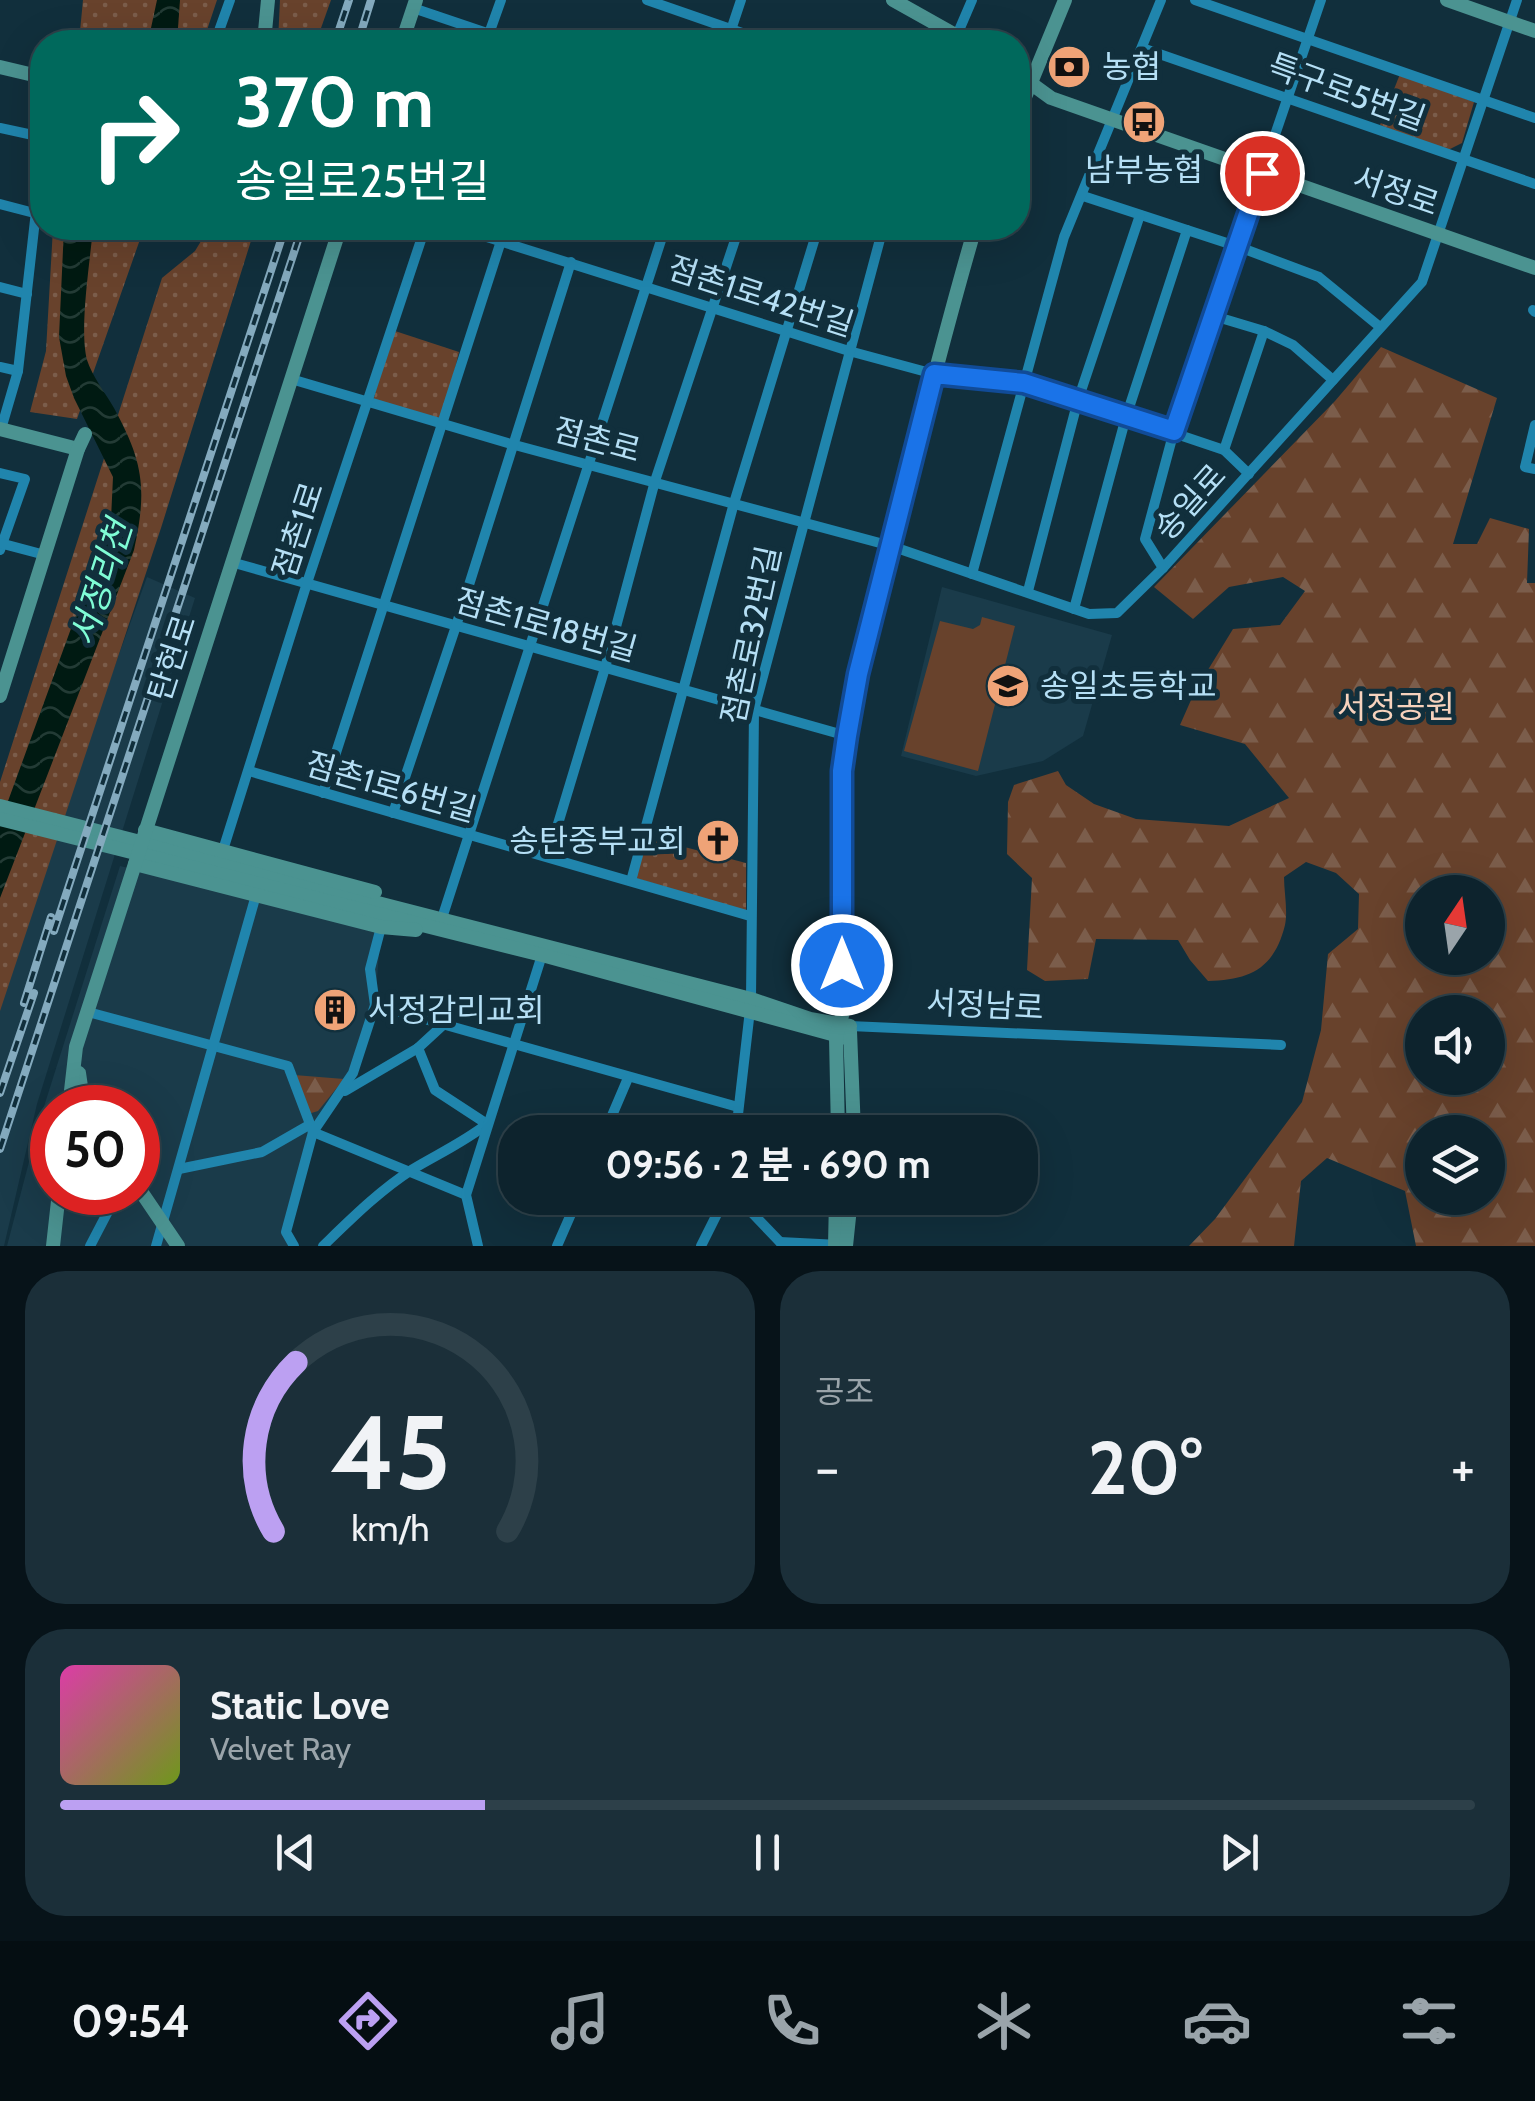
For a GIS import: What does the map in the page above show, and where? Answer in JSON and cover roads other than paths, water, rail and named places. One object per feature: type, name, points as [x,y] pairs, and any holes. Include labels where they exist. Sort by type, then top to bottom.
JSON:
[{"type":"street","points":[[220,30],[230,0]]},
{"type":"street","points":[[265,30],[268,0]]},
{"type":"street","points":[[491,30],[501,0]]},
{"type":"street","points":[[647,0],[736,30]]},
{"type":"street","points":[[731,28],[740,0]]},
{"type":"street","points":[[893,0],[943,30]]},
{"type":"street","points":[[963,30],[972,0]]},
{"type":"street","points":[[1030,65],[1065,0]]},
{"type":"street","points":[[972,574],[1064,237],[1160,0]]},
{"type":"street","points":[[1195,0],[1535,118]]},
{"type":"street","points":[[1163,568],[1145,539],[1174,431],[1321,0]]},
{"type":"street","points":[[1447,0],[1535,31]]},
{"type":"street","name":"송일로","points":[[890,546],[1089,614],[1117,612],[1163,568],[1422,282],[1517,0]]},
{"type":"street","points":[[406,30],[414,4],[471,30]]},
{"type":"street","name":"특구로5번길","points":[[1142,48],[1535,184]]},
{"type":"street","points":[[0,67],[30,74]]},
{"type":"street","name":"서정로","points":[[1030,83],[1051,98],[1111,120],[1535,268]]},
{"type":"street","points":[[0,128],[30,135]]},
{"type":"street","points":[[1083,196],[1239,246],[1319,277],[1380,327]]},
{"type":"street","points":[[0,204],[30,212]]},
{"type":"street","points":[[1028,591],[1078,400],[1140,215]]},
{"type":"street","points":[[1074,609],[1126,416],[1187,230]]},
{"type":"street","points":[[34,240],[18,371],[0,429],[78,449]]},
{"type":"street","name":"탄현로","points":[[72,1085],[76,1047],[336,240]]},
{"type":"street","name":"점촌1로","points":[[223,850],[306,583],[421,240]]},
{"type":"street","points":[[444,912],[661,240]]},
{"type":"street","points":[[548,856],[605,668],[655,482],[735,240]]},
{"type":"street","points":[[630,881],[734,503],[814,240]]},
{"type":"street","name":"점촌로32번길","points":[[737,1115],[751,1005],[754,710],[880,240]]},
{"type":"street","points":[[839,1115],[843,1027],[842,771],[847,736],[890,546],[973,240]]},
{"type":"street","points":[[322,793],[501,241]]},
{"type":"street","name":"점촌1로42번길","points":[[501,241],[848,351],[934,374],[1024,383],[1224,450]]},
{"type":"street","points":[[393,813],[571,262]]},
{"type":"street","points":[[0,287],[27,294]]},
{"type":"street","points":[[1214,316],[1264,331],[1293,346],[1332,380]]},
{"type":"street","points":[[1249,474],[1224,450],[1264,331]]},
{"type":"street","points":[[0,366],[18,371]]},
{"type":"street","name":"점촌로","points":[[291,379],[512,444],[890,546]]},
{"type":"street","points":[[1535,425],[1525,466],[1535,469]]},
{"type":"street","points":[[0,696],[5,664],[86,434]]},
{"type":"street","points":[[0,473],[26,479],[1,545],[45,555]]},
{"type":"street","name":"점촌1로18번길","points":[[231,562],[847,736]]},
{"type":"street","name":"점촌1로6번길","points":[[249,771],[750,916]]},
{"type":"street","points":[[0,806],[459,928]]},
{"type":"street","points":[[0,819],[459,928]]},
{"type":"street","points":[[145,830],[444,912],[459,928]]},
{"type":"street","points":[[135,864],[381,926],[459,928]]},
{"type":"street","points":[[156,1246],[256,894]]},
{"type":"street","points":[[179,1169],[262,1152],[311,1128],[340,1094],[354,1074],[375,1005],[370,969],[381,926]]},
{"type":"street","name":"서정남로","points":[[459,928],[751,1005]]},
{"type":"street","name":"서정남로","points":[[459,928],[542,955],[843,1027],[1280,1045]]},
{"type":"street","points":[[478,1246],[466,1195],[542,955]]},
{"type":"street","points":[[375,1005],[738,1107]]},
{"type":"street","points":[[88,1012],[288,1066],[311,1128],[286,1232],[294,1246]]},
{"type":"street","points":[[340,1094],[418,1048],[443,1024]]},
{"type":"street","points":[[843,1027],[852,1115]]},
{"type":"street","points":[[76,1047],[80,1085]]},
{"type":"street","points":[[418,1048],[435,1090],[487,1124]]},
{"type":"street","points":[[612,1115],[628,1078]]},
{"type":"street","points":[[323,1246],[370,1201],[487,1124]]},
{"type":"street","points":[[311,1128],[466,1195]]},
{"type":"street","points":[[53,1246],[56,1215]]},
{"type":"street","points":[[90,1246],[106,1215]]},
{"type":"street","points":[[157,1215],[178,1246]]},
{"type":"street","points":[[558,1246],[571,1215]]},
{"type":"street","points":[[700,1246],[716,1215]]},
{"type":"street","points":[[754,1215],[780,1244],[841,1245]]},
{"type":"street","points":[[838,1215],[841,1245]]},
{"type":"street","points":[[841,1245],[847,1215]]},
{"type":"water","points":[[157,0],[180,0],[178,30],[151,30]]},
{"type":"water","name":"서정리천","points":[[63,240],[92,240],[85,314],[87,360],[132,445],[140,477],[141,510],[134,550],[0,898],[0,823],[111,519],[113,477],[74,398],[59,337]]},
{"type":"railway","points":[[339,30],[349,0]]},
{"type":"railway","points":[[362,30],[371,0]]},
{"type":"railway","points":[[54,931],[281,240]]},
{"type":"railway","points":[[0,1149],[298,240]]},
{"type":"railway","points":[[24,1003],[51,917]]},
{"type":"railway","points":[[0,1093],[34,993]]},
{"type":"place","name":"농협","points":[[1069,67]]},
{"type":"place","name":"남부농협","points":[[1144,122]]},
{"type":"place","name":"송일초등학교","points":[[1008,686]]},
{"type":"place","name":"송탄중부교회","points":[[718,841]]},
{"type":"place","name":"서정감리교회","points":[[335,1010]]},
{"type":"park label","name":"서정공원","points":[[1396,707]]}]
